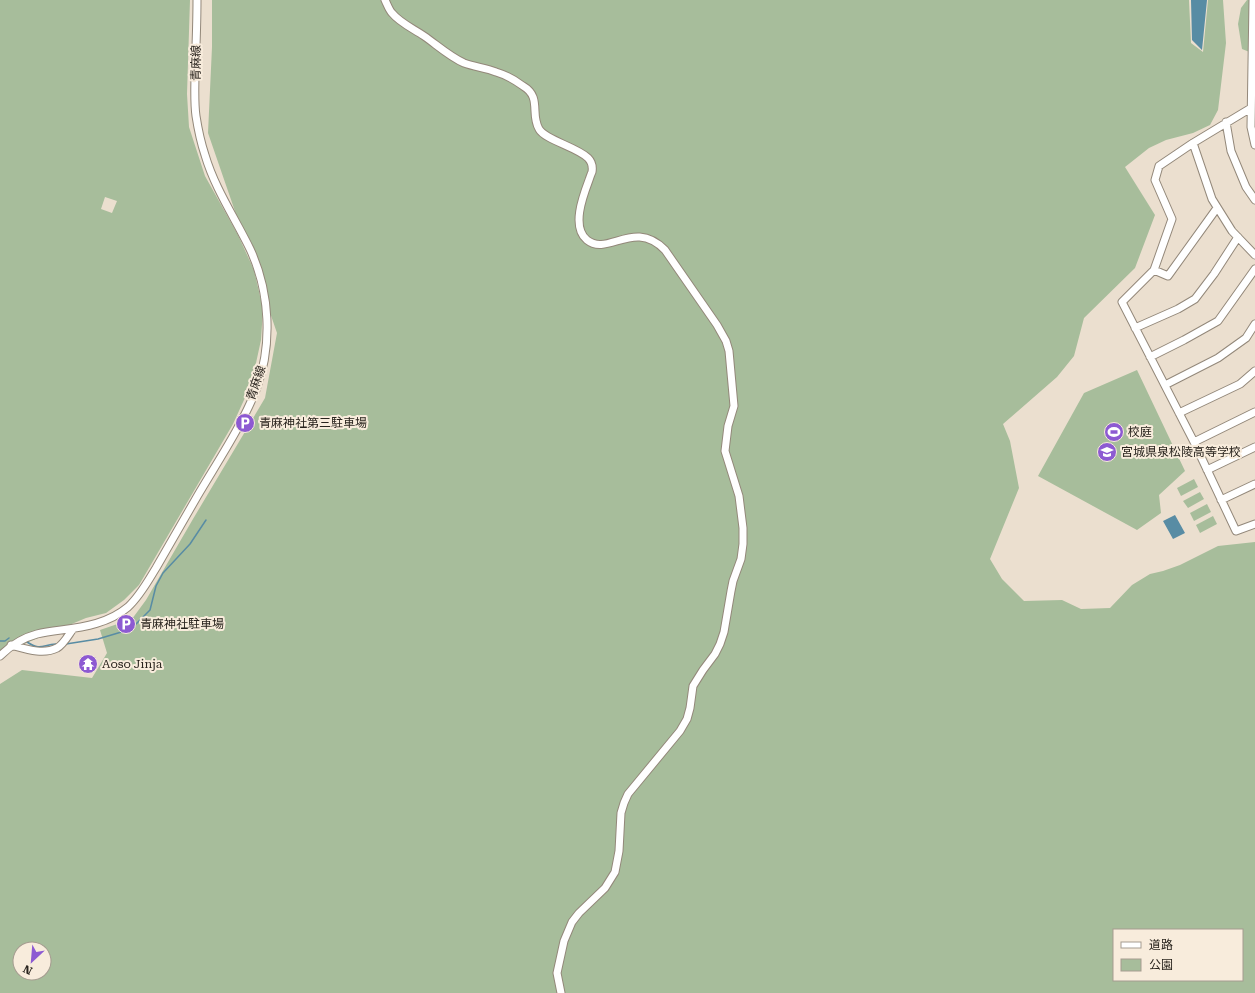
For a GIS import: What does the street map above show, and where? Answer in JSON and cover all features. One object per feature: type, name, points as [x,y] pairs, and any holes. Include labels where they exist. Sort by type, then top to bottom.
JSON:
[{"type":"street","name":"青麻線","points":[[0,656],[12,645],[38,633],[73,629],[99,623],[114,617],[129,606],[140,593],[239,424],[256,389],[266,347],[267,320],[264,293],[250,250],[212,176],[196,116],[197,0]]},
{"type":"street","points":[[385,0],[392,13],[397,18],[451,56],[464,63],[507,76],[529,90],[534,99],[536,123],[540,130],[546,135],[578,150],[588,158],[592,164],[592,172],[582,199],[578,222],[583,236],[588,241],[601,244],[610,243],[624,238],[640,237],[652,239],[659,244],[665,250],[718,325],[729,351],[734,406],[728,426],[726,451],[739,496],[743,528],[743,544],[741,559],[733,581],[724,632],[715,654],[693,686],[687,719],[680,731],[628,794],[621,813],[619,851],[615,872],[605,888],[579,913],[572,922],[564,941],[558,973],[561,993]]},
{"type":"street","points":[[1253,0],[1253,78],[1251,126],[1255,145]]},
{"type":"street","points":[[1251,108],[1226,122],[1159,166],[1155,180],[1172,218],[1154,270],[1122,302],[1194,442],[1236,531],[1255,524]]},
{"type":"street","points":[[1226,122],[1231,150],[1246,187],[1255,200]]},
{"type":"street","points":[[1193,143],[1212,199],[1232,231],[1255,255]]},
{"type":"street","points":[[1154,270],[1168,276],[1217,208]]},
{"type":"street","points":[[1135,328],[1195,299],[1214,274],[1238,237]]},
{"type":"street","points":[[1150,357],[1218,321],[1255,269]]},
{"type":"street","points":[[1164,385],[1218,358],[1246,338],[1255,324]]},
{"type":"street","points":[[1179,413],[1240,384],[1255,371]]},
{"type":"street","points":[[1194,442],[1255,412]]},
{"type":"street","points":[[1207,470],[1255,447]]},
{"type":"street","points":[[1221,500],[1255,484]]},
{"type":"street","points":[[12,645],[34,651],[46,651],[58,648],[73,629]]},
{"type":"green space","points":[[0,0],[190,0],[187,94],[189,127],[205,176],[238,235],[254,270],[263,309],[261,340],[249,389],[233,424],[139,585],[124,600],[106,613],[86,618],[0,654]],"holes":[[[105,197],[117,201],[112,213],[101,209]]]},
{"type":"green space","points":[[212,0],[1189,0],[1191,43],[1203,52],[1208,0],[1223,0],[1226,43],[1218,110],[1210,125],[1193,133],[1166,140],[1149,148],[1125,167],[1155,215],[1135,268],[1084,318],[1074,356],[1057,377],[1003,424],[1010,441],[1019,488],[990,559],[1002,579],[1024,601],[1062,600],[1081,609],[1110,608],[1132,585],[1150,574],[1180,565],[1218,546],[1255,542],[1255,993],[0,993],[0,684],[22,670],[92,678],[107,653],[100,630],[132,619],[146,600],[265,398],[277,333],[208,133],[212,47]]},
{"type":"green space","points":[[1247,0],[1253,0],[1252,53],[1242,49],[1238,24],[1241,8]]},
{"type":"green space","name":"校庭","points":[[1137,370],[1185,471],[1159,495],[1161,513],[1137,530],[1038,476],[1084,393]]},
{"type":"green space","points":[[1194,479],[1198,487],[1181,496],[1177,488]]},
{"type":"green space","points":[[1200,492],[1204,499],[1188,508],[1183,501]]},
{"type":"green space","points":[[1207,504],[1211,512],[1194,521],[1190,513]]},
{"type":"green space","points":[[1213,516],[1217,524],[1200,533],[1196,525]]},
{"type":"water","points":[[1191,0],[1207,0],[1202,50],[1192,40]]},
{"type":"water","points":[[1175,515],[1185,533],[1173,539],[1163,521]]},
{"type":"waterway","points":[[66,644],[98,639],[128,630],[134,626],[150,610],[156,586],[163,573],[190,544],[206,520]]},
{"type":"waterway","points":[[0,641],[5,641],[9,638]]},
{"type":"waterway","points":[[27,642],[39,647],[56,644]]},
{"type":"place","name":"青麻神社第三駐車場","points":[[245,423]]},
{"type":"place","name":"校庭","points":[[1114,432]]},
{"type":"place","name":"宮城県泉松陵高等学校","points":[[1107,452]]},
{"type":"place","name":"青麻神社駐車場","points":[[126,624]]},
{"type":"place","name":"Aoso Jinja","points":[[88,664]]}]
